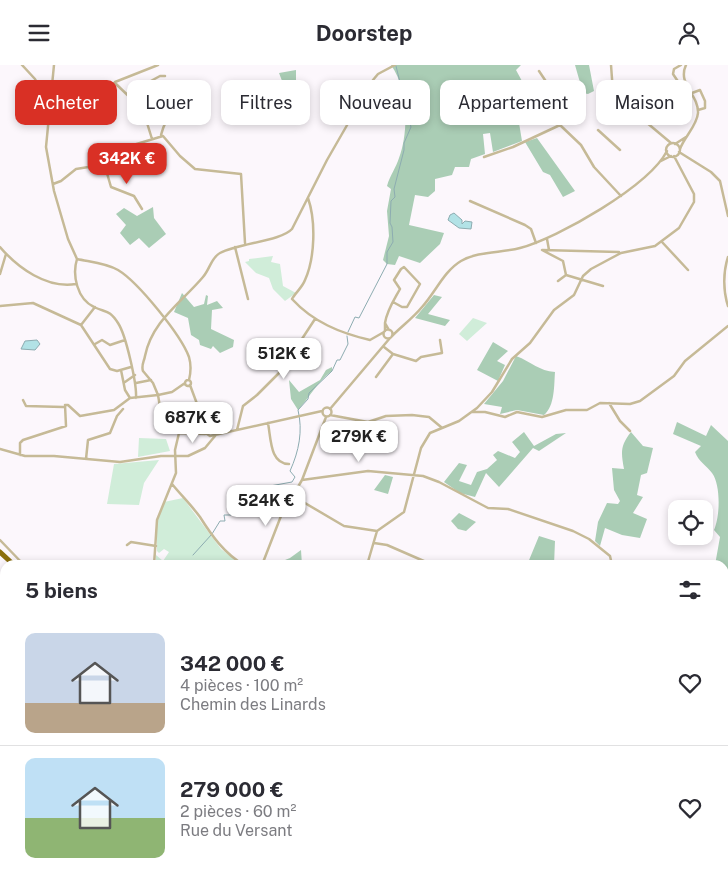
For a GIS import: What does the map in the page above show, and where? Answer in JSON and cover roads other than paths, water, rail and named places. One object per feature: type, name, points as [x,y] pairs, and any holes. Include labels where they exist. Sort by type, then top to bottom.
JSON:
[{"type":"street","points":[[22,65],[36,80]]},
{"type":"street","points":[[52,80],[54,65]]},
{"type":"street","points":[[117,82],[158,65]]},
{"type":"street","points":[[330,409],[325,408],[322,411],[314,411],[300,417],[214,436],[179,433],[161,413],[158,395],[151,380],[143,371],[142,366],[148,342],[163,318],[204,276],[215,256],[245,243],[274,238],[289,232],[372,81],[378,74],[395,65]]},
{"type":"street","points":[[611,65],[613,92],[619,108],[627,114],[640,117],[663,138],[673,143],[679,150],[711,172],[720,181],[728,216]]},
{"type":"street","points":[[677,80],[673,74],[674,69],[681,65]]},
{"type":"street","points":[[685,80],[686,65]]},
{"type":"street","points":[[540,71],[546,80]]},
{"type":"street","points":[[153,80],[160,76],[165,76]]},
{"type":"street","points":[[117,86],[127,94]]},
{"type":"street","points":[[658,163],[673,156],[679,150],[696,120],[698,111],[692,93],[700,90],[705,101],[705,108],[698,111]]},
{"type":"street","points":[[48,125],[46,147],[53,184],[68,239],[77,259],[76,283],[85,300],[95,307],[102,308],[110,313],[120,325],[134,373],[136,398]]},
{"type":"street","points":[[148,125],[152,139]]},
{"type":"street","points":[[53,184],[61,181],[76,169],[104,163],[130,146],[161,135],[165,125]]},
{"type":"street","points":[[484,157],[513,147],[560,125],[581,145],[594,167],[621,196]]},
{"type":"street","points":[[598,130],[620,150]]},
{"type":"street","points":[[161,135],[195,169],[241,174],[245,243]]},
{"type":"street","points":[[330,415],[330,409],[361,369],[422,308],[452,267],[461,261],[536,243],[600,210],[621,196],[658,163],[673,143],[686,137]]},
{"type":"street","points":[[566,275],[563,261],[542,251],[621,253],[644,250],[662,242],[679,228],[694,202],[691,186],[667,149],[663,138]]},
{"type":"street","points":[[104,163],[111,187],[134,196],[142,209]]},
{"type":"street","points":[[308,198],[312,223],[311,256],[306,279],[301,290],[292,298],[305,313],[328,327],[368,339],[391,337]]},
{"type":"street","points":[[470,201],[525,225],[531,229],[536,243]]},
{"type":"street","points":[[547,238],[549,250]]},
{"type":"street","points":[[662,242],[688,271]]},
{"type":"street","points":[[0,247],[22,269],[39,277],[65,285],[76,283]]},
{"type":"street","points":[[236,247],[248,299]]},
{"type":"street","points":[[293,496],[344,526],[377,531],[402,515],[421,448],[430,433],[460,421],[472,412],[492,392],[512,359],[530,343],[562,302],[578,290],[582,278],[591,269],[621,253]]},
{"type":"street","points":[[0,274],[6,254]]},
{"type":"street","points":[[728,257],[725,267],[725,289],[728,306]]},
{"type":"street","points":[[77,259],[97,262],[122,273],[139,288],[163,318],[188,355],[191,370],[190,385],[206,434]]},
{"type":"street","points":[[393,302],[402,307],[407,307],[420,284],[404,267],[394,280],[400,287],[386,313],[384,346],[393,354],[416,361],[421,357],[442,353],[440,340]]},
{"type":"street","points":[[558,281],[566,275],[582,278],[603,286]]},
{"type":"street","points":[[0,306],[33,303],[81,325],[110,369],[121,370],[132,367]]},
{"type":"street","points":[[81,325],[95,307]]},
{"type":"street","points":[[237,430],[245,403],[257,395],[281,371],[315,319]]},
{"type":"street","points":[[385,323],[391,337]]},
{"type":"street","points":[[472,412],[485,411],[505,417],[517,412],[542,417],[566,410],[587,410],[600,403],[630,404],[640,401],[674,376],[685,361],[728,326]]},
{"type":"street","points":[[376,337],[389,330],[400,329]]},
{"type":"street","points":[[95,344],[102,340],[110,345],[125,341]]},
{"type":"street","points":[[376,377],[393,354]]},
{"type":"street","points":[[121,370],[125,390],[130,399]]},
{"type":"street","points":[[125,383],[134,373],[143,371]]},
{"type":"street","points":[[136,383],[151,380]]},
{"type":"street","points":[[86,459],[88,441],[110,433],[127,401],[175,390],[189,380]]},
{"type":"street","points":[[185,383],[190,385]]},
{"type":"street","points":[[23,400],[26,406],[63,407],[68,405],[80,416],[122,408]]},
{"type":"street","points":[[609,403],[620,421],[630,431]]},
{"type":"street","points":[[20,455],[20,443],[22,440],[66,426],[63,407]]},
{"type":"street","points":[[322,411],[326,417]]},
{"type":"street","points":[[264,560],[276,527],[302,480],[326,417],[330,415],[368,422],[386,416],[412,415],[429,417],[441,427]]},
{"type":"street","points":[[268,423],[275,458],[279,463],[289,464]]},
{"type":"street","points":[[155,560],[156,520],[176,473],[175,457],[179,433]]},
{"type":"street","points":[[0,449],[20,455],[120,462],[161,456],[188,456],[205,449],[214,436]]},
{"type":"street","points":[[302,480],[368,471],[423,476],[439,482],[488,508],[508,509],[564,528],[589,539],[610,556],[611,560]]},
{"type":"street","points":[[172,484],[199,517],[210,535],[236,560]]},
{"type":"street","points":[[369,560],[377,531]]},
{"type":"street","points":[[0,541],[19,560]]},
{"type":"street","points":[[127,545],[131,542],[156,546]]},
{"type":"street","points":[[374,543],[387,545],[422,560]]},
{"type":"water","points":[[454,213],[462,220],[462,224],[465,221],[472,222],[471,229],[459,228],[448,220],[450,215]]},
{"type":"water","points":[[37,340],[40,344],[35,350],[21,349],[25,341]]},
{"type":"waterway","points":[[348,332],[355,317],[359,318],[387,264],[387,252],[393,242],[390,223],[391,201],[395,197],[394,189],[404,143],[411,127],[396,66]]},
{"type":"waterway","points":[[193,555],[212,534],[220,521],[225,521],[224,515],[231,515],[231,509],[237,509],[252,502],[254,497],[260,497],[270,486],[292,482],[295,477],[290,471],[296,456],[300,433],[298,410],[308,399],[309,393],[332,371],[337,360],[340,360],[348,344],[347,336]]}]
